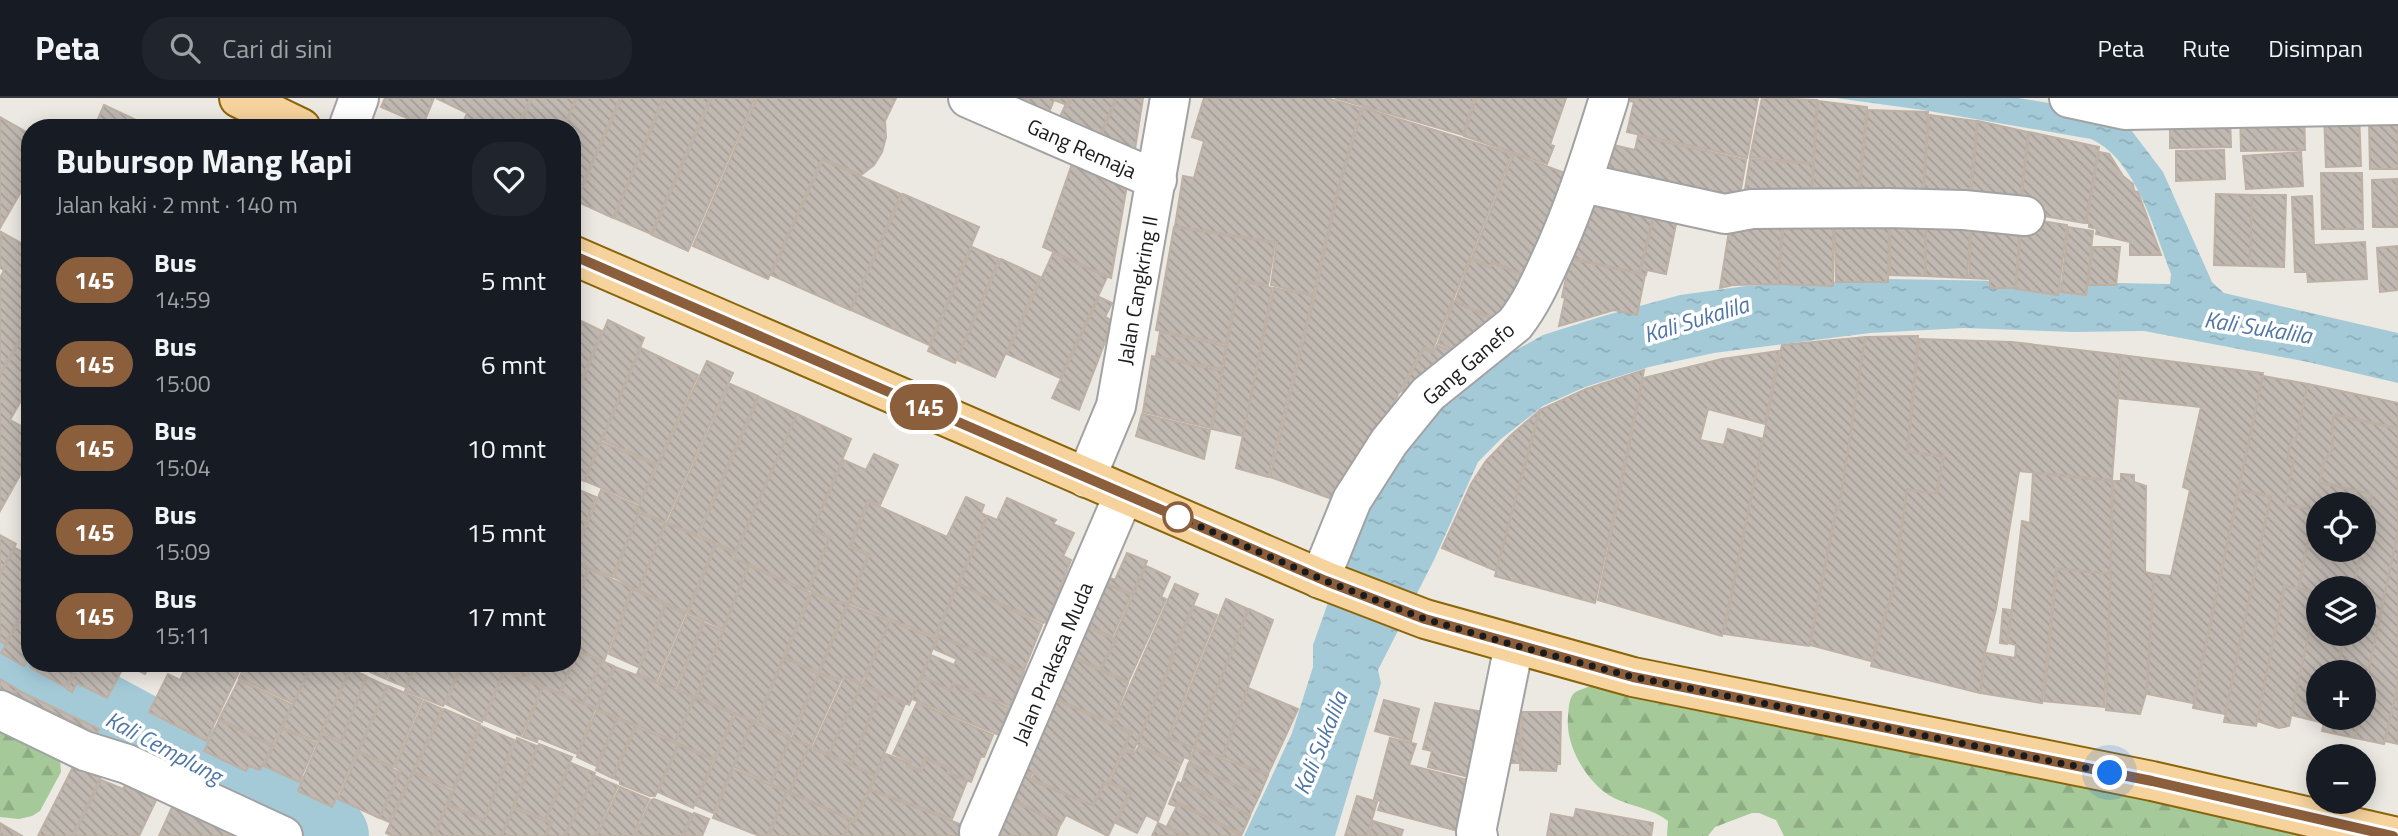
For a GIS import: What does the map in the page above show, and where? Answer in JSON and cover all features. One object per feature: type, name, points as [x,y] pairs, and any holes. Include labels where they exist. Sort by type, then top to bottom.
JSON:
[{"type":"main road","points":[[239,98],[282,119]]},
{"type":"main road","points":[[581,259],[1323,580],[1425,619],[1633,677],[2152,781],[2393,836]]},
{"type":"street","points":[[351,119],[359,98]]},
{"type":"street","name":"Gang Remaja","points":[[968,98],[1157,180]]},
{"type":"street","name":"Jalan Cangkring II","points":[[1086,478],[1116,406],[1170,98]]},
{"type":"street","name":"Gang Ganefo","points":[[1323,580],[1352,500],[1389,442],[1428,394],[1515,324],[1524,313],[1541,282],[1583,183],[1609,98]]},
{"type":"street","points":[[2069,98],[2126,104],[2398,105]]},
{"type":"street","points":[[1583,183],[1725,215],[1752,209],[1888,208],[1964,210],[2025,216]]},
{"type":"street","name":"Jalan Prakasa Muda","points":[[979,832],[1124,494]]},
{"type":"street","points":[[1478,836],[1476,832],[1483,791],[1514,645]]},
{"type":"street","points":[[0,710],[85,751],[127,764],[264,832]]},
{"type":"green space","points":[[1595,685],[2360,836],[1784,836],[1776,820],[1752,813],[1715,827],[1708,836],[1667,836],[1668,821],[1604,792],[1587,774],[1574,752],[1568,728],[1571,698],[1581,689]]},
{"type":"green space","points":[[0,721],[60,758],[61,772],[40,811],[32,816],[19,819],[0,817]]},
{"type":"water","name":"Kali Sukalila","points":[[1836,98],[2018,98],[2086,109],[2125,122],[2163,172],[2212,282],[2224,293],[2398,333],[2398,383],[2308,362],[2144,331],[2073,332],[1964,328],[1870,333],[1714,353],[1649,367],[1585,387],[1543,406],[1501,439],[1478,462],[1434,560],[1378,670],[1381,683],[1335,836],[1244,836],[1292,733],[1313,667],[1313,645],[1353,532],[1363,522],[1411,439],[1442,401],[1477,372],[1543,335],[1680,295],[1746,286],[1887,279],[2170,284],[2171,274],[2158,237],[2132,179],[2107,149],[2091,139]]},
{"type":"building","points":[[385,98],[434,98],[425,119],[409,119],[381,107]]},
{"type":"building","points":[[436,98],[530,98],[521,119],[465,119],[467,113]]},
{"type":"building","points":[[532,98],[576,98],[567,119],[523,119]]},
{"type":"building","points":[[577,98],[620,98],[581,187],[581,119],[568,119]]},
{"type":"building","points":[[622,98],[663,98],[613,218],[581,203],[581,190]]},
{"type":"building","points":[[665,98],[710,98],[651,234],[614,218]]},
{"type":"building","points":[[712,98],[755,98],[688,251],[652,235]]},
{"type":"building","points":[[757,98],[896,98],[885,121],[886,137],[882,152],[874,165],[861,175],[822,158],[768,279],[693,246]]},
{"type":"building","points":[[1017,98],[1070,98],[1067,105],[1054,100],[1046,120],[1014,106]]},
{"type":"building","points":[[1072,98],[1116,98],[1097,142],[1056,125]]},
{"type":"building","points":[[1117,98],[1143,98],[1135,149],[1124,154],[1098,143]]},
{"type":"building","points":[[1204,98],[1327,98],[1361,108],[1337,191],[1313,295],[1271,285],[1277,242],[1175,226],[1183,176],[1194,178],[1204,141],[1192,137]]},
{"type":"building","points":[[1335,98],[1474,98],[1463,135]]},
{"type":"building","points":[[1476,98],[1566,98],[1550,145],[1554,146],[1547,164],[1464,136]]},
{"type":"building","points":[[1620,98],[1758,98],[1747,158],[1627,132],[1634,102]]},
{"type":"building","points":[[1762,98],[1817,100],[1813,163],[1750,157]]},
{"type":"building","points":[[1818,101],[1867,107],[1856,208],[1811,208]]},
{"type":"building","points":[[104,105],[134,119],[98,119]]},
{"type":"building","points":[[1363,108],[1512,154],[1432,351],[1423,347],[1371,446],[1335,500],[1270,477],[1338,192]]},
{"type":"building","points":[[2304,108],[2305,150],[2241,151],[2240,109]]},
{"type":"building","points":[[1868,110],[1928,112],[1922,205],[1858,202]]},
{"type":"building","points":[[2324,112],[2359,112],[2361,166],[2326,167]]},
{"type":"building","points":[[2230,114],[2231,147],[2170,148],[2170,115]]},
{"type":"building","points":[[1929,115],[1977,121],[1968,208],[1923,205]]},
{"type":"building","points":[[0,117],[21,129],[21,192],[0,228]]},
{"type":"building","points":[[2369,119],[2398,119],[2398,169],[2370,169]]},
{"type":"building","points":[[1978,121],[2028,132],[2019,211],[1970,208]]},
{"type":"building","points":[[2029,132],[2099,147],[2085,223],[2020,212]]},
{"type":"building","points":[[1638,136],[1746,160],[1737,213],[1596,182],[1605,143],[1635,150]]},
{"type":"building","points":[[2224,150],[2225,179],[2176,181],[2176,151]]},
{"type":"building","points":[[2099,152],[2109,154],[2123,176],[2133,184],[2134,191],[2138,192],[2161,255],[2130,255],[2130,242],[2096,234],[2097,229],[2086,223]]},
{"type":"building","points":[[2301,152],[2303,186],[2246,189],[2243,156]]},
{"type":"building","points":[[1514,154],[1573,176],[1523,275],[1492,261],[1490,266],[1472,258]]},
{"type":"building","points":[[1750,159],[1813,164],[1810,208],[1742,207]]},
{"type":"building","points":[[823,160],[901,194],[850,310],[771,275]]},
{"type":"building","points":[[1073,161],[1127,185],[1111,278],[1043,247]]},
{"type":"building","points":[[2321,173],[2362,173],[2363,229],[2322,229]]},
{"type":"building","points":[[2397,179],[2398,227],[2373,227],[2372,180]]},
{"type":"building","points":[[903,194],[979,227],[929,345],[851,310]]},
{"type":"building","points":[[2216,194],[2252,195],[2250,266],[2214,265]]},
{"type":"building","points":[[2252,195],[2286,195],[2284,267],[2250,266]]},
{"type":"building","points":[[1589,196],[1656,204],[1639,273],[1571,258]]},
{"type":"building","points":[[2312,196],[2314,245],[2365,242],[2367,279],[2308,282],[2307,272],[2295,272],[2292,197]]},
{"type":"building","points":[[1657,205],[1679,209],[1666,274],[1647,270],[1646,275],[1640,273]]},
{"type":"building","points":[[1783,212],[1778,284],[1720,288],[1731,218]]},
{"type":"building","points":[[1785,212],[1833,212],[1833,286],[1778,284]]},
{"type":"building","points":[[1834,212],[1889,213],[1888,282],[1836,282]]},
{"type":"building","points":[[1890,213],[1925,213],[1925,276],[1890,275]]},
{"type":"building","points":[[1926,213],[1971,214],[1967,278],[1926,276]]},
{"type":"building","points":[[1972,214],[2021,218],[2015,288],[1990,288],[1990,279],[1969,278]]},
{"type":"building","points":[[2022,218],[2067,225],[2058,295],[2016,289]]},
{"type":"building","points":[[1174,227],[1275,243],[1268,285],[1239,279],[1226,344],[1156,330]]},
{"type":"building","points":[[2068,227],[2093,231],[2086,295],[2061,292]]},
{"type":"building","points":[[1,232],[21,243],[21,337],[0,373],[0,278],[4,270],[0,268]]},
{"type":"building","points":[[2398,246],[2398,290],[2380,292],[2377,248]]},
{"type":"building","points":[[972,247],[999,259],[955,363],[928,351]]},
{"type":"building","points":[[2093,247],[2120,247],[2116,285],[2088,285]]},
{"type":"building","points":[[1053,253],[1107,277],[1060,378],[1007,354]]},
{"type":"building","points":[[1001,259],[1040,277],[995,377],[957,360]]},
{"type":"building","points":[[1471,259],[1490,268],[1493,263],[1522,275],[1499,321],[1455,301]]},
{"type":"building","points":[[1570,259],[1645,275],[1637,315],[1614,310],[1559,326]]},
{"type":"building","points":[[1239,280],[1272,288],[1243,436],[1212,429]]},
{"type":"building","points":[[1274,288],[1313,296],[1268,477],[1236,468]]},
{"type":"building","points":[[1099,297],[1112,303],[1105,317],[1111,320],[1079,410],[1052,398]]},
{"type":"building","points":[[1454,301],[1499,323],[1467,356],[1438,343]]},
{"type":"building","points":[[608,320],[644,338],[584,481],[581,480],[581,384]]},
{"type":"building","points":[[581,321],[602,331],[581,379]]},
{"type":"building","points":[[1160,332],[1226,346],[1222,369],[1156,356]]},
{"type":"building","points":[[1918,336],[1907,452],[1943,457],[1936,494],[1907,489],[1897,555],[1900,564],[1871,661],[1810,645],[1837,508],[1839,509],[1865,337]]},
{"type":"building","points":[[1865,337],[1839,508],[1836,507],[1809,646],[1724,634],[1782,345]]},
{"type":"building","points":[[1919,339],[2012,342],[2121,355],[2112,480],[2019,471],[1996,609],[1983,660],[1980,693],[1871,666],[1901,564],[1898,555],[1907,490],[1937,494],[1944,456],[1908,452]]},
{"type":"building","points":[[21,340],[21,401],[10,420],[21,426],[21,473],[0,511],[0,376]]},
{"type":"building","points":[[1437,345],[1465,357],[1402,391],[1424,349],[1433,353]]},
{"type":"building","points":[[641,348],[698,375],[657,464],[602,440]]},
{"type":"building","points":[[1779,351],[1765,424],[1708,409],[1700,440],[1724,445],[1728,429],[1763,439],[1722,636],[1598,600],[1643,378],[1722,359]]},
{"type":"building","points":[[2121,355],[2263,373],[2193,703],[2147,694],[2154,574],[2171,576],[2190,490],[2183,487],[2201,407],[2118,398]]},
{"type":"building","points":[[1152,356],[1222,371],[1211,428],[1143,412]]},
{"type":"building","points":[[707,361],[733,373],[665,522],[637,510]]},
{"type":"building","points":[[1644,370],[1595,603],[1495,576],[1540,410],[1586,389]]},
{"type":"building","points":[[2263,376],[2308,384],[2296,439],[2291,439],[2287,460],[2293,462],[2285,505],[2306,509],[2306,549],[2298,588],[2284,585],[2256,726],[2224,722],[2271,496],[2239,489]]},
{"type":"building","points":[[730,384],[758,396],[697,535],[667,523]]},
{"type":"building","points":[[2308,384],[2398,403],[2398,428],[2333,414],[2332,449],[2323,462],[2320,483],[2363,492],[2306,492],[2306,508],[2285,504],[2294,461],[2288,459],[2291,439],[2296,440]]},
{"type":"building","points":[[759,397],[797,414],[735,552],[699,535]]},
{"type":"building","points":[[1539,411],[1496,571],[1442,548],[1471,484],[1486,461]]},
{"type":"building","points":[[797,414],[851,439],[812,530],[829,538],[807,590],[734,558]]},
{"type":"building","points":[[1142,414],[1210,430],[1204,459],[1136,436]]},
{"type":"building","points":[[2334,415],[2398,429],[2398,530],[2376,635],[2376,576],[2356,576],[2359,562],[2376,562],[2376,492],[2363,492],[2320,482],[2324,463],[2333,449]]},
{"type":"building","points":[[601,442],[656,465],[639,504],[585,481]]},
{"type":"building","points":[[874,454],[898,465],[880,505],[868,500],[849,547],[868,555],[848,603],[833,601],[809,590],[830,537],[813,529],[844,460],[866,470]]},
{"type":"building","points":[[2033,473],[2112,481],[2111,574],[2056,568],[2042,703],[1980,693],[1986,653],[2015,658],[2016,645],[2008,643],[2022,521],[2030,523]]},
{"type":"building","points":[[2121,474],[2134,475],[2134,482],[2146,486],[2145,572],[2154,574],[2146,694],[2140,714],[2106,710],[2113,481],[2121,481]]},
{"type":"building","points":[[601,490],[638,506],[636,511],[639,513],[612,577],[581,565],[581,539]]},
{"type":"building","points":[[2239,490],[2270,497],[2225,714],[2193,708]]},
{"type":"building","points":[[581,491],[596,497],[581,534]]},
{"type":"building","points":[[966,497],[984,505],[981,513],[987,516],[935,635],[849,603],[870,554],[851,546],[869,502],[947,537]]},
{"type":"building","points":[[1007,498],[1056,520],[1053,524],[1074,533],[1063,556],[1071,560],[1047,622],[1043,623],[959,584],[988,516],[997,520]]},
{"type":"building","points":[[639,513],[665,523],[638,590],[614,577]]},
{"type":"building","points":[[666,523],[715,544],[686,613],[639,590]]},
{"type":"building","points":[[2398,531],[2398,683],[2384,744],[2355,738],[2357,730],[2376,730],[2376,660],[2371,660]]},
{"type":"building","points":[[0,535],[16,544],[0,573]]},
{"type":"building","points":[[716,545],[734,553],[732,558],[748,565],[723,629],[688,613]]},
{"type":"building","points":[[15,548],[21,551],[21,615],[5,644],[0,641],[0,575]]},
{"type":"building","points":[[2306,552],[2306,562],[2358,562],[2356,576],[2306,576],[2306,590],[2299,588]]},
{"type":"building","points":[[1127,553],[1147,561],[1132,594],[1105,583],[1108,577],[1115,580]]},
{"type":"building","points":[[581,566],[588,568],[581,586]]},
{"type":"building","points":[[749,566],[810,593],[756,722],[697,697]]},
{"type":"building","points":[[1146,566],[1170,577],[1161,597],[1166,599],[1128,682],[1101,669],[1117,639],[1114,638]]},
{"type":"building","points":[[589,569],[632,588],[604,661],[581,652],[581,590]]},
{"type":"building","points":[[2057,569],[2111,574],[2104,707],[2044,701]]},
{"type":"building","points":[[958,584],[1042,625],[1024,670],[937,635]]},
{"type":"building","points":[[1105,584],[1131,595],[1112,637],[1089,626],[1095,612],[1089,609]]},
{"type":"building","points":[[1175,584],[1198,594],[1133,752],[1124,749],[1132,732],[1113,724]]},
{"type":"building","points":[[2285,586],[2306,591],[2306,645],[2289,726],[2279,728],[2257,721]]},
{"type":"building","points":[[633,589],[665,604],[638,667],[609,654]]},
{"type":"building","points":[[812,593],[833,603],[847,604],[818,672],[785,657]]},
{"type":"building","points":[[1226,599],[1248,609],[1193,748],[1170,738]]},
{"type":"building","points":[[666,605],[685,614],[656,681],[637,674]]},
{"type":"building","points":[[848,605],[890,621],[861,683],[845,676],[841,680],[819,673]]},
{"type":"building","points":[[1194,606],[1217,615],[1168,738],[1192,748],[1189,759],[1184,757],[1181,764],[1137,744]]},
{"type":"building","points":[[1249,609],[1273,620],[1222,757],[1194,748]]},
{"type":"building","points":[[2003,609],[2011,610],[2007,644],[2000,643]]},
{"type":"building","points":[[687,615],[703,622],[675,689],[658,682]]},
{"type":"building","points":[[21,619],[21,664],[1,653]]},
{"type":"building","points":[[890,621],[933,638],[938,636],[909,705],[863,684]]},
{"type":"building","points":[[704,623],[723,631],[695,697],[677,690]]},
{"type":"building","points":[[1087,627],[1115,640],[1100,669],[1069,654]]},
{"type":"building","points":[[939,637],[1024,671],[1010,706],[953,683],[950,690],[922,676],[931,655],[954,665],[957,659],[934,649]]},
{"type":"building","points":[[2306,644],[2341,646],[2339,660],[2306,660],[2306,719],[2291,715]]},
{"type":"building","points":[[2342,646],[2374,646],[2371,660],[2340,660]]},
{"type":"building","points":[[581,653],[601,661],[583,703],[560,693],[569,672],[581,672]]},
{"type":"building","points":[[784,658],[818,674],[790,737],[758,722]]},
{"type":"building","points":[[1073,658],[1128,683],[1112,723],[1054,698]]},
{"type":"building","points":[[602,661],[614,666],[596,708],[584,703]]},
{"type":"building","points":[[615,667],[694,697],[675,741],[597,709]]},
{"type":"building","points":[[39,672],[74,672],[65,687]]},
{"type":"building","points":[[76,672],[121,672],[107,698],[77,683],[72,692],[67,689]]},
{"type":"building","points":[[184,672],[239,672],[206,741],[149,712],[168,674],[180,680]]},
{"type":"building","points":[[242,672],[308,672],[293,703],[239,678]]},
{"type":"building","points":[[309,672],[348,672],[317,741],[282,728]]},
{"type":"building","points":[[350,672],[366,676],[341,741],[322,732]]},
{"type":"building","points":[[370,672],[389,672],[386,679]]},
{"type":"building","points":[[391,672],[412,672],[405,687],[388,680]]},
{"type":"building","points":[[413,672],[458,672],[443,706],[405,691]]},
{"type":"building","points":[[459,672],[503,672],[482,722],[446,704]]},
{"type":"building","points":[[505,672],[542,687],[521,736],[484,720]]},
{"type":"building","points":[[511,672],[528,672],[526,678]]},
{"type":"building","points":[[530,672],[568,672],[559,693],[527,679]]},
{"type":"building","points":[[819,674],[840,682],[811,746],[792,738]]},
{"type":"building","points":[[367,677],[387,686],[332,807],[298,791],[322,734],[341,743]]},
{"type":"building","points":[[845,677],[861,685],[828,754],[813,747]]},
{"type":"building","points":[[922,677],[951,691],[954,684],[1009,708],[999,735],[912,699]]},
{"type":"building","points":[[0,679],[17,689],[6,709],[0,705]]},
{"type":"building","points":[[239,680],[292,705],[272,745],[219,719]]},
{"type":"building","points":[[862,685],[880,693],[850,764],[829,754]]},
{"type":"building","points":[[388,686],[422,700],[393,767],[359,751]]},
{"type":"building","points":[[2398,686],[2398,744],[2385,741]]},
{"type":"building","points":[[543,687],[595,709],[577,754],[538,738],[537,742],[523,737]]},
{"type":"building","points":[[1248,688],[1298,709],[1268,774],[1223,757]]},
{"type":"building","points":[[17,690],[99,729],[90,748],[8,708]]},
{"type":"building","points":[[881,693],[905,704],[875,775],[851,764]]},
{"type":"building","points":[[1050,697],[1130,733],[1107,784],[1104,783],[1092,805],[1032,779],[1034,774],[1021,770]]},
{"type":"building","points":[[695,698],[734,714],[714,759],[675,742]]},
{"type":"building","points":[[1384,700],[1419,709],[1411,741],[1375,731]]},
{"type":"building","points":[[424,701],[442,709],[389,822],[380,818],[401,771],[395,767]]},
{"type":"building","points":[[917,703],[993,735],[971,782],[950,773],[951,769],[925,757],[920,770],[909,766],[911,762],[893,754]]},
{"type":"building","points":[[1435,703],[1483,712],[1473,778],[1428,767],[1432,751],[1423,749]]},
{"type":"building","points":[[444,709],[480,724],[453,789],[414,772]]},
{"type":"building","points":[[597,710],[617,719],[596,766],[577,757]]},
{"type":"building","points":[[1520,712],[1519,763],[1500,763]]},
{"type":"building","points":[[1522,712],[1561,712],[1560,764],[1557,764],[1556,771],[1520,770]]},
{"type":"building","points":[[736,714],[752,721],[713,813],[695,805]]},
{"type":"building","points":[[618,719],[635,726],[612,778],[596,770]]},
{"type":"building","points":[[219,720],[272,746],[260,770],[249,766],[246,771],[204,751]]},
{"type":"building","points":[[753,722],[790,738],[770,783],[734,767]]},
{"type":"building","points":[[481,726],[514,740],[484,820],[448,804]]},
{"type":"building","points":[[636,727],[678,744],[655,796],[620,784],[620,781],[613,778]]},
{"type":"building","points":[[282,729],[316,743],[299,782],[264,766]]},
{"type":"building","points":[[2322,730],[2357,730],[2355,738]]},
{"type":"building","points":[[517,738],[537,746],[501,836],[435,836],[447,805],[484,821]]},
{"type":"building","points":[[791,738],[809,746],[789,792],[771,784]]},
{"type":"building","points":[[1390,738],[1416,744],[1409,765],[1479,783],[1466,833],[1378,810],[1381,801],[1374,799]]},
{"type":"building","points":[[539,744],[572,757],[545,819],[514,806]]},
{"type":"building","points":[[679,745],[713,760],[693,808],[658,792]]},
{"type":"building","points":[[1139,746],[1180,766],[1158,821],[1146,815],[1137,833],[1116,823],[1131,792],[1110,782],[1124,751],[1134,754]]},
{"type":"building","points":[[809,747],[875,776],[854,820],[790,792]]},
{"type":"building","points":[[1194,749],[1268,775],[1259,796],[1189,763]]},
{"type":"building","points":[[359,752],[399,772],[379,818],[338,799]]},
{"type":"building","points":[[886,754],[909,763],[907,767],[921,772],[926,759],[950,769],[947,773],[967,781],[952,819],[870,789]]},
{"type":"building","points":[[78,757],[104,771],[72,836],[38,836]]},
{"type":"building","points":[[571,763],[595,773],[564,836],[546,836],[552,822],[546,820]]},
{"type":"building","points":[[1188,764],[1259,796],[1250,815],[1182,782]]},
{"type":"building","points":[[733,769],[786,792],[767,836],[760,836],[713,818]]},
{"type":"building","points":[[1022,771],[1031,775],[1030,780],[1093,806],[1105,784],[1108,786],[1109,783],[1129,792],[1108,836],[1066,815],[1061,824],[1010,798]]},
{"type":"building","points":[[413,773],[452,791],[433,836],[392,836],[386,833]]},
{"type":"building","points":[[595,776],[618,786],[595,836],[565,836]]},
{"type":"building","points":[[101,780],[123,789],[128,780],[159,794],[139,836],[74,836]]},
{"type":"building","points":[[1178,782],[1250,816],[1242,834],[1177,802],[1175,806],[1169,804]]},
{"type":"building","points":[[620,787],[649,799],[633,836],[597,836]]},
{"type":"building","points":[[870,790],[988,836],[845,836],[851,821],[855,822]]},
{"type":"building","points":[[787,792],[851,820],[843,836],[769,836]]},
{"type":"building","points":[[1357,796],[1377,802],[1367,836],[1345,836]]},
{"type":"building","points":[[1010,799],[1060,825],[1056,836],[996,836]]},
{"type":"building","points":[[651,800],[692,814],[682,836],[635,836]]},
{"type":"building","points":[[1178,804],[1241,836],[1187,836],[1167,826]]},
{"type":"building","points":[[173,805],[247,836],[159,836]]},
{"type":"building","points":[[514,808],[550,823],[545,836],[502,836]]},
{"type":"building","points":[[1576,809],[1653,823],[1651,836],[1547,836],[1551,814],[1574,818]]},
{"type":"building","points":[[694,813],[709,819],[702,836],[684,836]]},
{"type":"building","points":[[1373,821],[1403,830],[1401,836],[1369,836]]},
{"type":"building","points":[[0,823],[22,836],[0,836]]},
{"type":"building","points":[[1158,823],[1184,836],[1152,836]]},
{"type":"waterway","name":"Kali Cemplung","points":[[0,659],[21,670]]},
{"type":"waterway","name":"Kali Cemplung","points":[[24,672],[328,836]]},
{"type":"bus line","name":"145","points":[[581,259],[1326,581],[1425,619],[1633,677],[2152,781],[2393,836]]},
{"type":"route","points":[[1178,517],[1326,581],[1425,619],[1514,645],[1633,677],[2110,773]]}]
